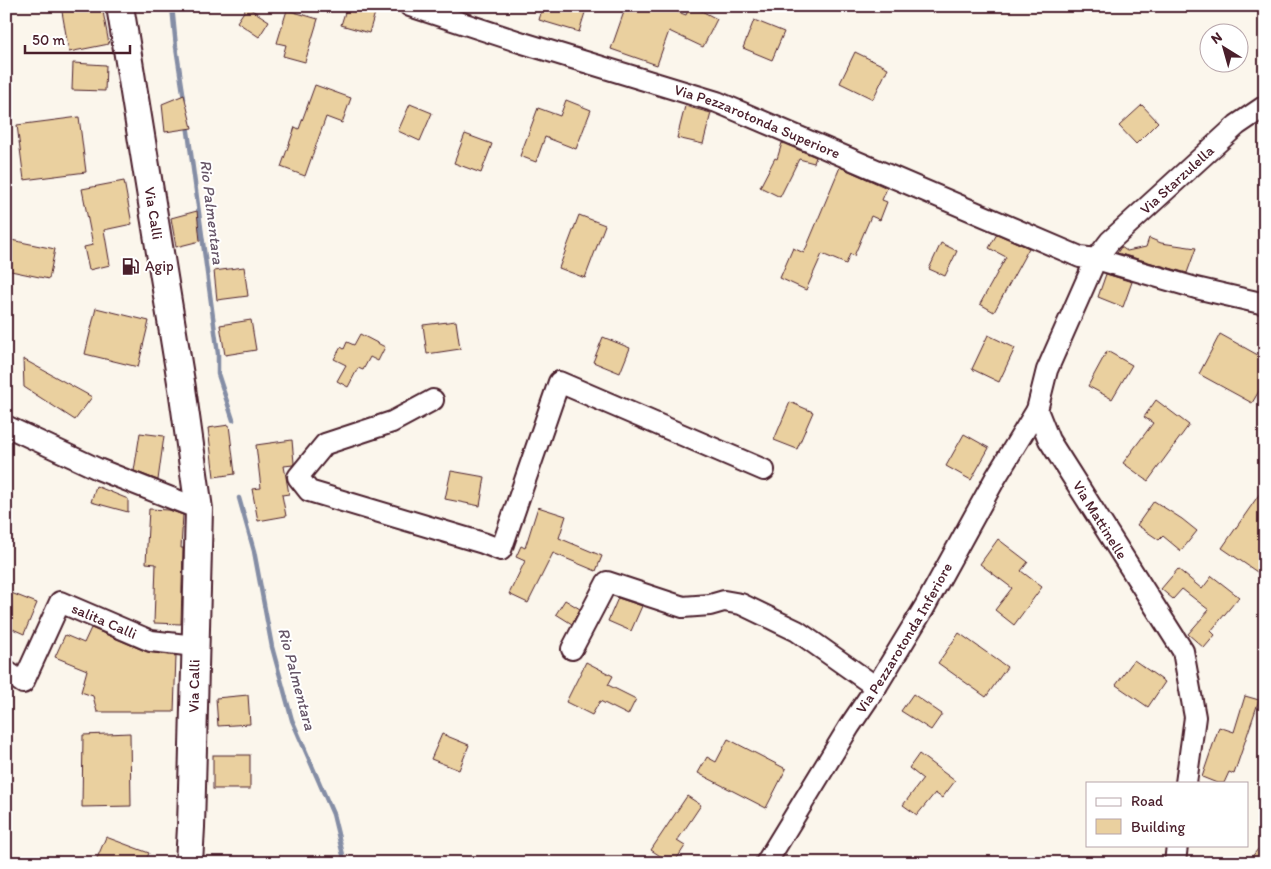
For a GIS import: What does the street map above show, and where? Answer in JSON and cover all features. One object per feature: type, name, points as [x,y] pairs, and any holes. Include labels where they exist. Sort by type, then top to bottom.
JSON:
[{"type":"main road","name":"Via Calli","points":[[120,6],[182,388],[199,509],[189,863]]},
{"type":"street","name":"Via Pezzarotonda Superiore","points":[[410,6],[532,46],[717,102],[1080,257],[1096,259],[1196,288],[1265,304]]},
{"type":"street","name":"Via Starzulella","points":[[1096,259],[1110,241],[1237,125],[1265,106]]},
{"type":"street","points":[[1037,410],[1047,370],[1096,259]]},
{"type":"street","points":[[434,400],[392,422],[325,444],[298,477],[309,492],[501,550],[559,382],[764,470]]},
{"type":"street","name":"Via Pezzarotonda Inferiore","points":[[766,863],[924,608],[996,477],[1037,410]]},
{"type":"street","name":"Via Mattinelle","points":[[1037,410],[1049,440],[1182,651],[1195,717],[1186,782]]},
{"type":"street","points":[[6,426],[98,469],[199,509]]},
{"type":"street","points":[[572,649],[606,582],[683,607],[710,605],[724,601],[742,604],[797,631],[876,687]]},
{"type":"street","name":"salita Calli","points":[[6,672],[23,683],[60,602],[151,640],[195,646]]},
{"type":"street","points":[[1174,863],[1177,846]]},
{"type":"building","points":[[61,6],[102,6],[109,44],[69,52]]},
{"type":"building","points":[[347,6],[377,6],[369,33],[341,25]]},
{"type":"building","points":[[543,6],[587,6],[579,32],[539,20]]},
{"type":"building","points":[[626,6],[662,6],[686,15],[690,6],[692,6],[717,19],[703,47],[669,31],[657,65],[611,49]]},
{"type":"building","points":[[247,7],[269,21],[259,37],[237,22]]},
{"type":"building","points":[[287,10],[318,19],[305,62],[283,56],[286,45],[277,43]]},
{"type":"building","points":[[754,20],[784,32],[772,60],[743,48]]},
{"type":"building","points":[[855,52],[888,68],[873,99],[840,83]]},
{"type":"building","points":[[73,63],[106,65],[105,91],[72,90]]},
{"type":"building","points":[[315,85],[351,98],[342,123],[326,117],[305,176],[281,167],[295,127],[299,129]]},
{"type":"building","points":[[184,95],[192,128],[165,132],[162,104]]},
{"type":"building","points":[[566,100],[591,110],[576,149],[545,137],[536,162],[520,156],[538,108],[560,116]]},
{"type":"building","points":[[410,104],[432,113],[420,141],[398,131]]},
{"type":"building","points":[[1142,105],[1158,122],[1136,144],[1119,126]]},
{"type":"building","points":[[685,106],[711,113],[703,144],[677,138]]},
{"type":"building","points":[[79,117],[86,172],[24,180],[17,125]]},
{"type":"building","points":[[465,134],[492,144],[481,173],[454,163]]},
{"type":"building","points":[[782,143],[816,157],[814,163],[799,159],[780,197],[760,187],[775,158],[777,159]]},
{"type":"building","points":[[840,167],[887,188],[882,200],[887,202],[880,220],[871,216],[854,256],[850,254],[846,264],[822,254],[806,290],[780,278],[793,248],[804,253]]},
{"type":"building","points":[[124,181],[132,224],[104,230],[110,265],[89,270],[84,247],[93,245],[82,189]]},
{"type":"building","points":[[197,211],[200,241],[176,247],[171,218]]},
{"type":"building","points":[[579,215],[605,225],[585,278],[559,268]]},
{"type":"building","points":[[997,234],[1029,248],[994,312],[980,304],[1006,257],[989,248]]},
{"type":"building","points":[[1149,238],[1161,243],[1196,248],[1187,273],[1117,253],[1121,247],[1127,251],[1146,247]]},
{"type":"building","points":[[6,239],[55,249],[49,279],[6,270]]},
{"type":"building","points":[[941,243],[957,251],[945,276],[929,269]]},
{"type":"building","points":[[244,267],[248,296],[217,300],[214,271]]},
{"type":"building","points":[[1106,274],[1132,282],[1123,307],[1098,297]]},
{"type":"building","points":[[96,308],[149,321],[138,367],[85,354]]},
{"type":"building","points":[[251,320],[256,350],[225,355],[220,325]]},
{"type":"building","points":[[456,321],[460,349],[427,354],[423,325]]},
{"type":"building","points":[[360,334],[385,347],[378,361],[370,357],[363,370],[358,368],[348,387],[337,381],[346,365],[334,359],[341,347],[344,349],[347,342],[354,345]]},
{"type":"building","points":[[1220,334],[1265,359],[1265,381],[1252,403],[1199,374]]},
{"type":"building","points":[[988,335],[1015,348],[999,382],[972,369]]},
{"type":"building","points":[[603,337],[630,348],[620,373],[593,362]]},
{"type":"building","points":[[1107,351],[1132,365],[1112,399],[1088,386]]},
{"type":"building","points":[[23,359],[92,397],[75,420],[24,387]]},
{"type":"building","points":[[1156,400],[1189,425],[1148,481],[1123,463],[1153,423],[1144,417]]},
{"type":"building","points":[[790,402],[813,412],[797,449],[774,440]]},
{"type":"building","points":[[229,425],[235,474],[214,477],[208,428]]},
{"type":"building","points":[[140,433],[164,436],[158,480],[134,471]]},
{"type":"building","points":[[964,434],[989,448],[971,480],[946,466]]},
{"type":"building","points":[[292,440],[294,463],[293,465],[284,466],[289,494],[282,495],[286,516],[258,521],[252,489],[261,488],[256,445]]},
{"type":"building","points":[[451,471],[485,477],[480,506],[445,499]]},
{"type":"building","points":[[96,486],[128,499],[128,512],[91,502]]},
{"type":"building","points":[[1265,486],[1265,569],[1260,574],[1222,548]]},
{"type":"building","points":[[1154,501],[1197,531],[1181,551],[1163,536],[1159,540],[1137,525]]},
{"type":"building","points":[[538,507],[566,516],[559,538],[602,556],[596,571],[553,553],[528,603],[509,594],[525,561],[516,557],[521,546],[525,548]]},
{"type":"building","points":[[149,509],[169,510],[183,515],[181,624],[154,623],[156,564],[146,563]]},
{"type":"building","points":[[998,539],[1028,562],[1021,571],[1042,587],[1014,625],[995,610],[1012,588],[980,564]]},
{"type":"building","points":[[1178,569],[1202,589],[1212,576],[1239,597],[1211,631],[1215,635],[1204,648],[1188,634],[1209,610],[1182,589],[1173,599],[1161,589]]},
{"type":"building","points":[[6,591],[37,603],[24,634],[6,626]]},
{"type":"building","points":[[618,598],[642,606],[631,631],[608,621]]},
{"type":"building","points":[[565,600],[580,609],[572,624],[556,614]]},
{"type":"building","points":[[91,628],[147,652],[176,656],[174,712],[97,712],[93,696],[81,692],[87,670],[55,657],[65,635],[84,643]]},
{"type":"building","points":[[959,633],[1007,667],[986,697],[938,663]]},
{"type":"building","points":[[1134,660],[1165,682],[1148,707],[1116,685]]},
{"type":"building","points":[[586,662],[613,676],[608,685],[636,699],[628,715],[600,701],[592,715],[566,702]]},
{"type":"building","points":[[913,694],[942,714],[931,730],[901,711]]},
{"type":"building","points":[[248,695],[250,724],[218,726],[216,698]]},
{"type":"building","points":[[1245,696],[1259,700],[1234,774],[1229,772],[1224,782],[1214,782],[1202,777],[1219,727],[1234,732]]},
{"type":"building","points":[[130,733],[131,806],[82,807],[83,735]]},
{"type":"building","points":[[442,734],[469,745],[459,770],[431,759]]},
{"type":"building","points":[[728,739],[786,769],[766,808],[698,773],[707,757],[716,762]]},
{"type":"building","points":[[919,754],[955,781],[942,798],[935,793],[917,815],[903,805],[923,779],[909,768]]},
{"type":"building","points":[[213,755],[250,755],[250,789],[213,789]]},
{"type":"building","points":[[687,796],[701,805],[677,841],[685,846],[674,863],[671,863],[651,850]]},
{"type":"building","points":[[106,837],[149,853],[145,863],[95,863]]},
{"type":"building","points":[[1258,849],[1265,854],[1265,863],[1247,863]]},
{"type":"waterway","name":"Rio Palmentara","points":[[172,6],[184,99]]},
{"type":"waterway","name":"Rio Palmentara","points":[[187,124],[218,354],[218,374],[233,420]]},
{"type":"waterway","name":"Rio Palmentara","points":[[239,498],[254,551],[272,647],[292,720],[333,814],[345,863]]},
{"type":"place","name":"Agip","points":[[131,266]]}]
